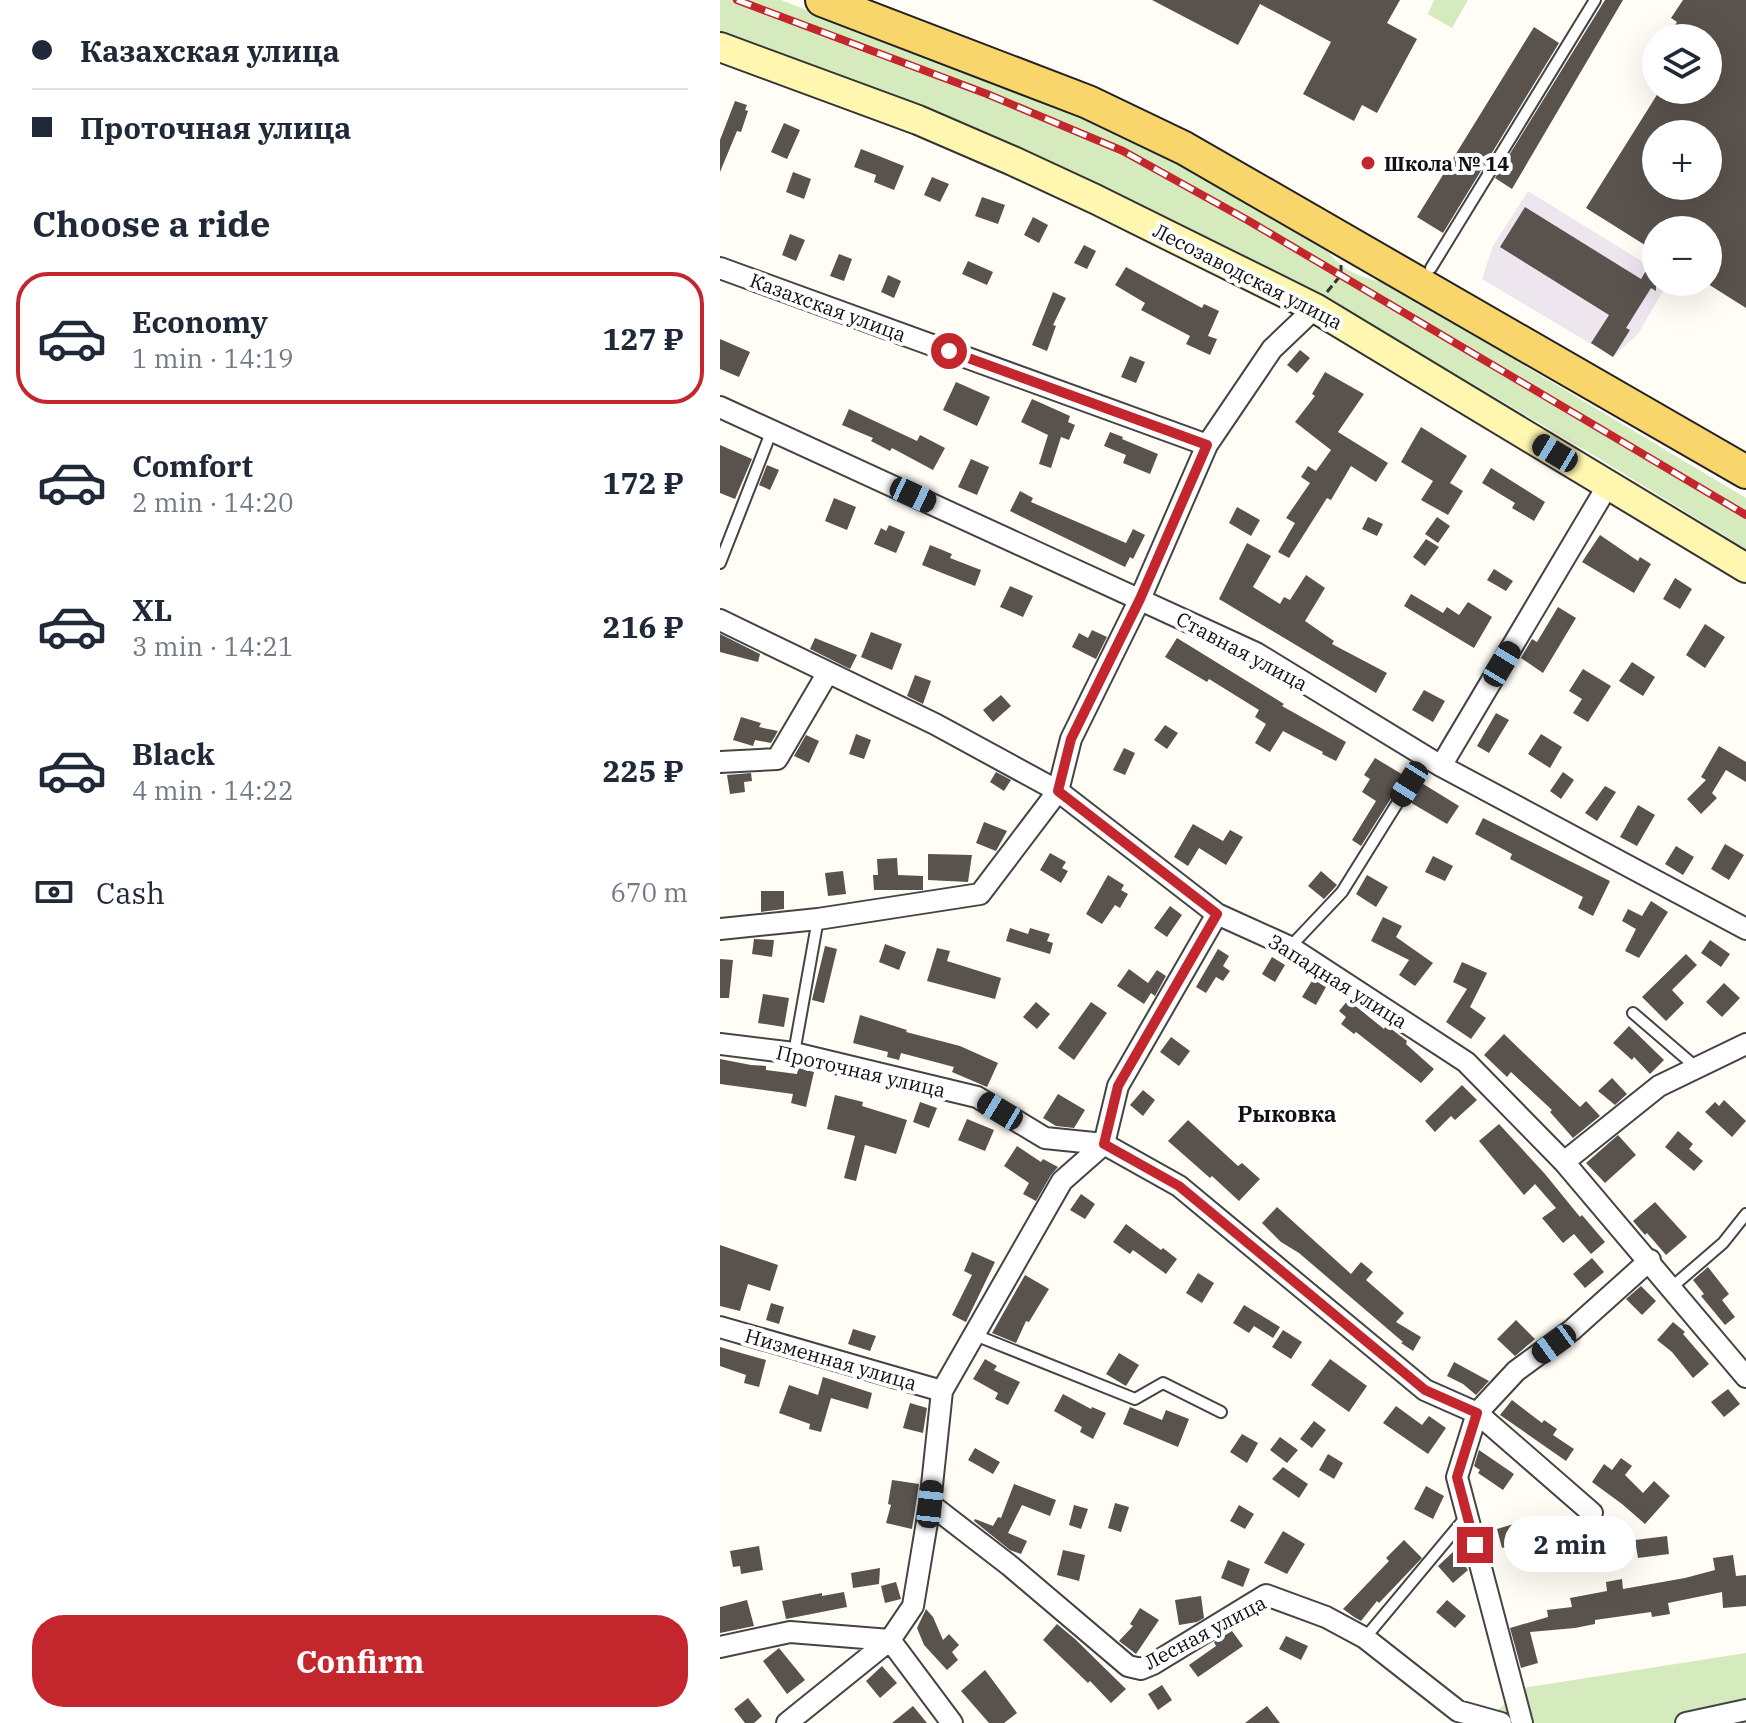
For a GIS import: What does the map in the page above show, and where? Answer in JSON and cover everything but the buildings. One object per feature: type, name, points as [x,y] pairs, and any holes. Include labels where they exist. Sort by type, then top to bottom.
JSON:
[{"type":"main road","points":[[822,0],[1088,102],[1184,148],[1746,472]]},
{"type":"main road","points":[[880,0],[1097,83],[1194,129],[1726,439],[1746,447]]},
{"type":"street","name":"Лесозаводская улица","points":[[720,47],[918,120],[1013,161],[1315,308],[1746,568]]},
{"type":"street","name":"Казахская улица","points":[[720,268],[1207,445]]},
{"type":"street","points":[[720,929],[818,919],[980,894],[1058,791],[1071,739],[1140,599],[1207,445],[1272,349],[1315,308]]},
{"type":"street","name":"Ставная улица","points":[[720,407],[1256,653],[1433,762],[1746,929]]},
{"type":"street","points":[[1433,762],[1608,485]]},
{"type":"street","name":"Западная улица","points":[[720,620],[935,724],[1058,791],[1217,914],[1290,947],[1466,1062],[1564,1162],[1746,1377]]},
{"type":"street","points":[[720,762],[777,759],[827,674]]},
{"type":"street","points":[[787,1723],[890,1640],[913,1606],[930,1504],[942,1391],[1062,1181],[1104,1144],[1118,1086],[1217,914]]},
{"type":"street","name":"Проточная улица","points":[[720,1044],[794,1053],[977,1097],[1045,1138],[1104,1144],[1179,1186],[1425,1390],[1477,1413],[1592,1513]]},
{"type":"street","points":[[1564,1162],[1659,1086],[1746,1044]]},
{"type":"street","points":[[1522,1723],[1457,1477],[1477,1413],[1516,1371],[1572,1330],[1650,1260]]},
{"type":"street","name":"Низменная улица","points":[[720,1327],[942,1391]]},
{"type":"street","name":"Лесная улица","points":[[930,1504],[1009,1565],[1128,1666],[1141,1669],[1153,1664],[1266,1595],[1326,1617],[1365,1638],[1458,1711],[1501,1723]]},
{"type":"street","points":[[720,1647],[790,1632],[890,1640],[952,1723]]},
{"type":"street","points":[[1686,1723],[1746,1710]]},
{"type":"lane","points":[[1431,268],[1595,0]]},
{"type":"lane","points":[[720,563],[772,430]]},
{"type":"lane","points":[[1290,947],[1342,892],[1433,762]]},
{"type":"lane","points":[[794,1053],[818,919]]},
{"type":"lane","points":[[1633,1013],[1697,1068]]},
{"type":"lane","points":[[1672,1287],[1723,1243],[1746,1214]]},
{"type":"lane","points":[[975,1335],[1135,1399],[1163,1383],[1221,1412]]},
{"type":"lane","points":[[1365,1638],[1467,1515]]},
{"type":"shaded area","points":[[1528,191],[1642,261],[1642,296],[1660,296],[1638,334],[1613,357],[1482,279],[1493,246]]},
{"type":"green space","points":[[720,0],[781,0],[1101,124],[1160,150],[1329,253],[1348,270],[1386,283],[1746,498],[1746,549],[1330,300],[1100,185],[934,114],[720,33]]},
{"type":"green space","points":[[1434,0],[1468,0],[1452,28],[1428,14]]},
{"type":"green space","points":[[1746,1653],[1746,1723],[1484,1723],[1522,1688]]},
{"type":"railway","points":[[737,0],[987,94],[1123,151],[1249,221],[1746,515]]},
{"type":"place","name":"Школа № 14","points":[[1368,163]]},
{"type":"district","name":"Рыковка","points":[[1287,1113]]},
{"type":"route","points":[[949,351],[1207,445],[1140,599],[1071,739],[1058,791],[1217,914],[1118,1086],[1104,1144],[1179,1186],[1425,1390],[1477,1413],[1457,1477],[1475,1545]]}]
